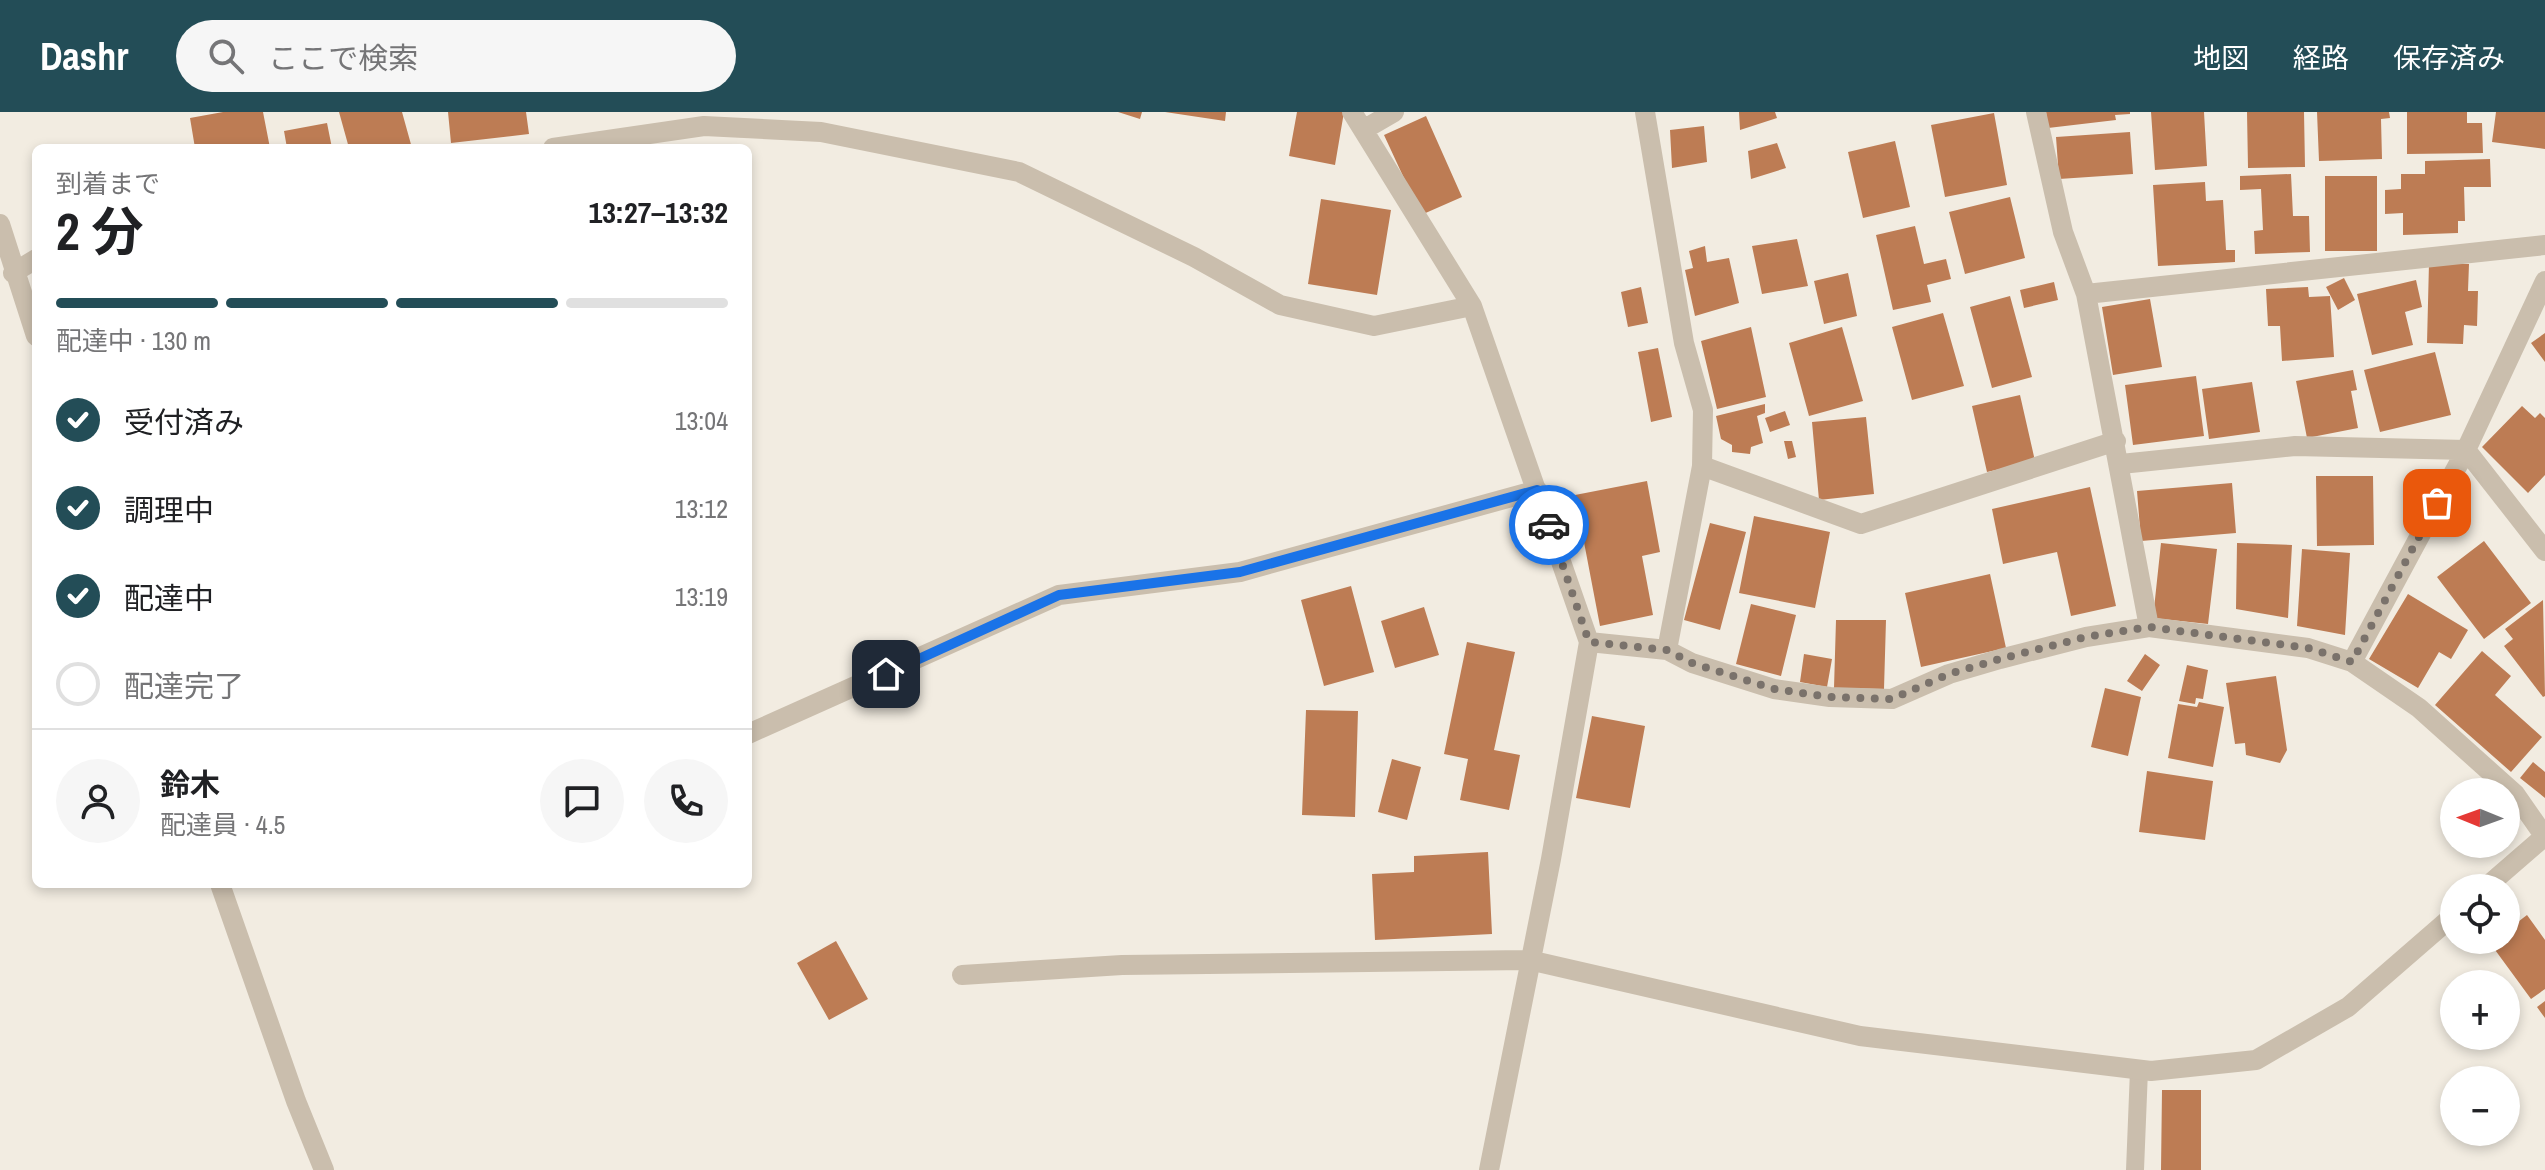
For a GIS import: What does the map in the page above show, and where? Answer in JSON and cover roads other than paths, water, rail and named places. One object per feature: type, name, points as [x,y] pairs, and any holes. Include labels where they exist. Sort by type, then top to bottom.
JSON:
[{"type":"street","points":[[1394,112],[1358,121],[1472,306],[1589,642],[1551,859],[1489,1170]]},
{"type":"street","points":[[1645,112],[1684,343],[1703,410],[1702,466],[1667,650]]},
{"type":"street","points":[[2036,112],[2063,232],[2086,294],[2121,464],[2149,627]]},
{"type":"street","points":[[580,144],[704,126],[821,132],[1019,172],[1194,257],[1280,305],[1374,326],[1472,306]]},
{"type":"street","points":[[0,224],[13,273],[32,325]]},
{"type":"street","points":[[2086,294],[2545,245]]},
{"type":"street","points":[[13,273],[32,261]]},
{"type":"street","points":[[2352,662],[2466,450],[2545,281]]},
{"type":"street","points":[[1702,466],[1861,524],[2116,441]]},
{"type":"street","points":[[2121,464],[2295,446],[2466,450]]},
{"type":"street","points":[[2466,450],[2545,551]]},
{"type":"street","points":[[752,732],[1059,595],[1240,572],[1537,490]]},
{"type":"street","points":[[1589,642],[1667,650],[1692,663],[1774,689],[1830,697],[1892,699],[1949,674],[2000,659],[2086,637],[2149,627],[2308,648],[2352,662],[2419,708],[2515,794],[2545,837],[2501,874]]},
{"type":"street","points":[[221,888],[296,1101],[324,1170]]},
{"type":"street","points":[[962,975],[1122,965],[1529,960],[1860,1036],[2139,1070],[2256,1060],[2348,1007],[2440,927]]},
{"type":"lane","points":[[2135,1170],[2139,1070]]}]
